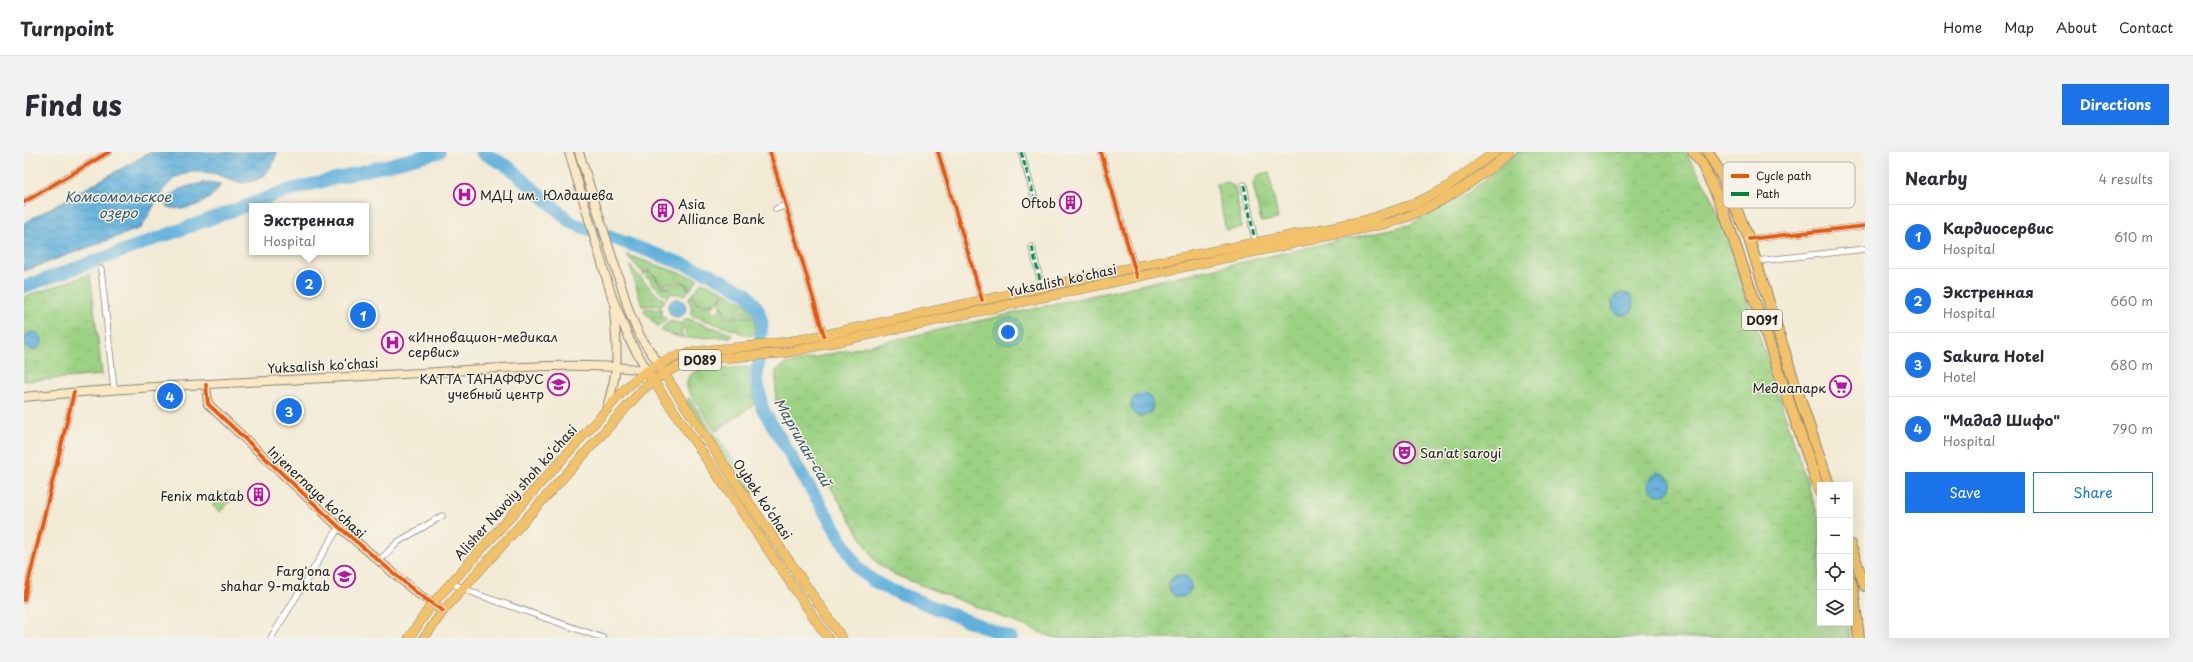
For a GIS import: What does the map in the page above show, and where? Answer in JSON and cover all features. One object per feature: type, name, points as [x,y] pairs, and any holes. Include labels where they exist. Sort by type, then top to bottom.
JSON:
[{"type":"highway","name":"D091","points":[[1693,152],[1713,185],[1722,206],[1817,483]]},
{"type":"highway","name":"D091","points":[[1708,152],[1723,178]]},
{"type":"highway","name":"D091","points":[[1736,208],[1757,261],[1801,403],[1828,482]]},
{"type":"highway","points":[[1791,406],[1801,403]]},
{"type":"highway","points":[[1853,552],[1865,586]]},
{"type":"highway","points":[[1853,588],[1859,638]]},
{"type":"main road","points":[[569,152],[596,237],[612,297],[630,341],[646,370]]},
{"type":"main road","points":[[579,152],[630,314],[640,336],[658,363]]},
{"type":"main road","name":"Yuksalish koʻchasi","points":[[24,397],[114,389],[534,368],[618,366],[646,370],[658,363],[681,354],[697,350],[784,343],[1134,267],[1367,220],[1390,213],[1444,190],[1495,152]]},
{"type":"main road","name":"Yuksalish koʻchasi","points":[[653,380],[684,364],[698,360],[752,357],[784,353],[1393,222],[1420,212],[1449,198],[1472,183],[1508,152]]},
{"type":"main road","points":[[606,411],[618,366],[618,346],[612,297]]},
{"type":"main road","name":"Oybek ko‘chasi","points":[[658,363],[750,503],[842,638]]},
{"type":"main road","name":"Oybek ko‘chasi","points":[[646,370],[828,638]]},
{"type":"main road","name":"Alisher Navoiy shoh koʻchasi","points":[[409,638],[432,604],[626,389],[646,370]]},
{"type":"main road","name":"Alisher Navoiy shoh koʻchasi","points":[[424,638],[442,611],[642,390],[653,380]]},
{"type":"main road","name":"Injenernaya ko'chasi","points":[[206,385],[208,404],[338,527],[442,611]]},
{"type":"street","points":[[24,202],[109,152]]},
{"type":"street","points":[[770,152],[824,335]]},
{"type":"street","points":[[938,152],[982,300]]},
{"type":"street","points":[[1021,152],[1034,196]]},
{"type":"street","points":[[1101,152],[1137,277]]},
{"type":"street","points":[[1244,185],[1254,236]]},
{"type":"street","points":[[776,209],[786,206]]},
{"type":"street","points":[[1749,239],[1865,226]]},
{"type":"street","points":[[1032,247],[1042,288]]},
{"type":"street","points":[[1757,261],[1865,249]]},
{"type":"street","points":[[101,270],[114,389]]},
{"type":"street","points":[[24,600],[74,392]]},
{"type":"street","points":[[379,561],[398,542],[442,516]]},
{"type":"street","points":[[271,638],[338,527]]},
{"type":"street","points":[[451,583],[548,620],[603,638]]},
{"type":"green space","points":[[1517,152],[1685,152],[1710,193],[1727,237],[1817,513],[1817,626],[1848,626],[1850,638],[1055,638],[893,574],[876,562],[822,473],[776,402],[776,371],[786,364],[1409,225],[1469,193]]},
{"type":"green space","points":[[1269,172],[1278,219],[1261,222],[1253,183],[1258,175]]},
{"type":"green space","points":[[1228,182],[1235,187],[1242,227],[1226,230],[1216,184]]},
{"type":"green space","points":[[627,255],[697,280],[690,290],[687,284],[681,281],[663,285],[650,271],[641,271]]},
{"type":"green space","points":[[630,266],[657,295],[665,300],[661,305],[642,306]]},
{"type":"green space","points":[[647,272],[653,274],[661,286],[667,287],[681,283],[686,285],[689,291],[685,295],[671,293],[667,298],[650,281],[651,278],[647,278],[642,273]]},
{"type":"green space","points":[[90,274],[102,375],[24,381],[24,297]]},
{"type":"green space","points":[[702,282],[723,291],[718,301],[703,304],[695,300],[692,294]]},
{"type":"green space","points":[[724,292],[746,304],[755,316],[743,313],[733,316],[727,314],[719,302]]},
{"type":"green space","points":[[691,295],[694,301],[702,306],[716,303],[711,307],[711,311],[714,313],[719,311],[721,306],[725,314],[729,317],[744,316],[755,318],[755,333],[750,336],[691,315],[692,308],[688,299]]},
{"type":"green space","points":[[652,308],[655,310],[661,308],[661,317],[665,316],[666,319],[658,327],[644,312],[645,309]]},
{"type":"green space","points":[[686,318],[708,326],[709,328],[712,327],[731,334],[732,337],[685,338],[686,330],[683,329],[682,324]]},
{"type":"green space","points":[[668,321],[680,323],[683,338],[661,331]]},
{"type":"green space","points":[[753,367],[752,392],[755,404],[716,431],[689,392],[687,382],[689,376],[698,370]]},
{"type":"green space","points":[[689,398],[755,491],[753,494],[750,494],[686,401]]},
{"type":"green space","points":[[226,491],[233,498],[220,512],[212,505]]},
{"type":"water","name":"Комсомольское озеро","points":[[151,152],[277,152],[273,164],[265,175],[254,181],[242,183],[213,173],[191,172],[176,177],[163,190],[141,228],[24,271],[24,223]]},
{"type":"water","points":[[209,182],[221,184],[205,201],[190,207],[167,207],[165,202],[179,190]]},
{"type":"water","points":[[1623,293],[1631,296],[1634,304],[1631,312],[1623,315],[1615,312],[1612,304],[1615,296]]},
{"type":"water","points":[[677,299],[683,302],[686,308],[683,314],[677,317],[671,314],[668,308],[671,302]]},
{"type":"water","points":[[33,332],[39,335],[42,341],[39,347],[33,350],[27,347],[24,341],[27,335]]},
{"type":"water","points":[[1142,394],[1150,397],[1153,405],[1150,413],[1142,416],[1134,413],[1131,405],[1134,397]]},
{"type":"water","points":[[1660,473],[1668,476],[1671,484],[1668,492],[1660,495],[1652,492],[1649,484],[1652,476]]},
{"type":"water","points":[[1180,575],[1188,578],[1191,586],[1188,594],[1180,597],[1172,594],[1169,586],[1172,578]]},
{"type":"waterway","name":"Маргилан-сай","points":[[253,203],[289,190],[439,152]]},
{"type":"waterway","name":"Маргилан-сай","points":[[482,152],[510,168],[572,223],[710,274],[746,293],[758,309],[762,323],[757,378],[762,408],[859,569],[872,580],[886,588],[1011,638]]},
{"type":"waterway","name":"Маргилан-сай","points":[[24,287],[249,205]]},
{"type":"marked path","points":[[1021,152],[1034,196]]},
{"type":"marked path","points":[[1244,185],[1254,236]]},
{"type":"marked path","points":[[1032,247],[1042,288]]},
{"type":"cycle path","points":[[24,202],[109,152]]},
{"type":"cycle path","points":[[770,152],[824,335]]},
{"type":"cycle path","points":[[938,152],[982,300]]},
{"type":"cycle path","points":[[1101,152],[1137,277]]},
{"type":"cycle path","points":[[1749,239],[1865,226]]},
{"type":"cycle path","points":[[206,385],[208,404],[339,527],[417,593],[443,611]]},
{"type":"cycle path","points":[[24,600],[74,392]]},
{"type":"place","name":"МДЦ им. Юлдашева","points":[[464,194]]},
{"type":"place","name":"Oftob","points":[[1071,202]]},
{"type":"place","name":"Asia Alliance Bank","points":[[663,210]]},
{"type":"place","name":"Экстренная","points":[[309,283]]},
{"type":"place","name":"Кардиосервис","points":[[363,315]]},
{"type":"place","name":"«Инновацион-медикал сервис»","points":[[392,343]]},
{"type":"place","name":"КАТТА ТАНАФФУС учебный центр","points":[[559,385]]},
{"type":"place","name":"Медиапарк","points":[[1841,387]]},
{"type":"place","name":"\"Мадад Шифо\"","points":[[170,396]]},
{"type":"place","name":"Sakura Hotel","points":[[289,411]]},
{"type":"place","name":"San'at saroyi","points":[[1405,452]]},
{"type":"place","name":"Fenix maktab","points":[[259,495]]},
{"type":"place","name":"Farg'ona shahar 9-maktab","points":[[345,577]]}]
